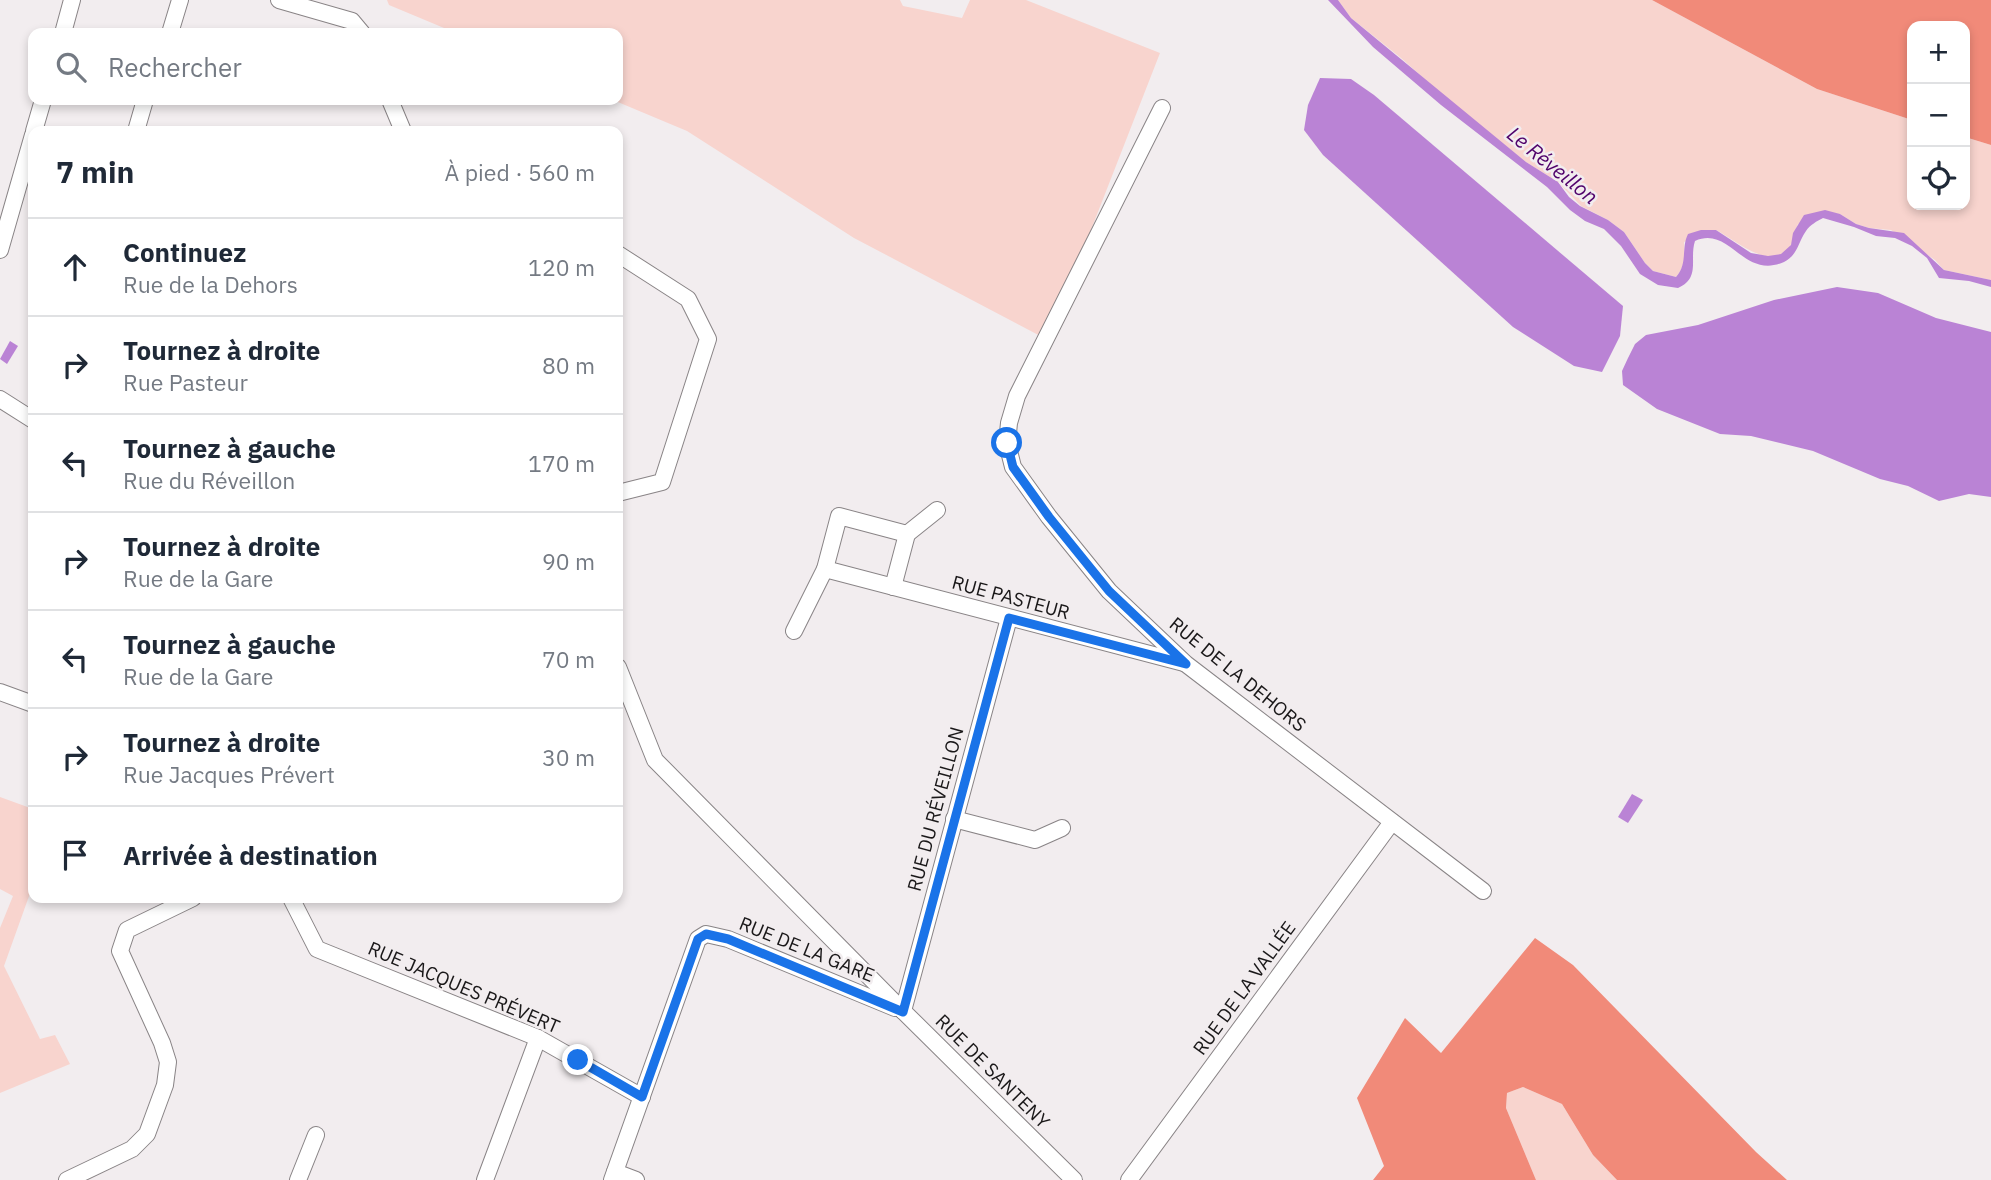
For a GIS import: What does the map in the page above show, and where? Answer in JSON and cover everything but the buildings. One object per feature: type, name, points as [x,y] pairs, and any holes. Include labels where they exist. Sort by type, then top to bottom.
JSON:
[{"type":"street","points":[[64,28],[72,0]]},
{"type":"street","points":[[172,28],[180,0]]},
{"type":"street","points":[[279,0],[357,27]]},
{"type":"street","points":[[36,126],[42,105]]},
{"type":"street","points":[[137,126],[144,105]]},
{"type":"street","points":[[392,105],[401,126]]},
{"type":"street","name":"RUE DE LA DEHORS","points":[[1162,108],[1017,396],[1007,443],[1013,467],[1049,517],[1109,591],[1186,664],[1483,891]]},
{"type":"street","points":[[0,250],[28,154]]},
{"type":"street","points":[[623,257],[688,299],[708,339],[662,482],[623,491]]},
{"type":"street","points":[[0,399],[28,417]]},
{"type":"street","points":[[893,587],[907,534],[937,510]]},
{"type":"street","points":[[794,631],[825,569],[839,516],[907,534]]},
{"type":"street","name":"RUE PASTEUR","points":[[825,569],[1186,664]]},
{"type":"street","name":"RUE DU RÉVEILLON","points":[[903,1012],[1009,618]]},
{"type":"street","name":"RUE DE SANTENY","points":[[623,680],[655,760],[903,1012],[1074,1180]]},
{"type":"street","points":[[0,692],[28,702]]},
{"type":"street","points":[[954,818],[1035,840],[1062,828]]},
{"type":"street","name":"RUE DE LA VALLÉE","points":[[1129,1180],[1392,822]]},
{"type":"street","points":[[67,1180],[132,1149],[147,1134],[165,1085],[168,1062],[120,951],[127,930],[183,903]]},
{"type":"street","name":"RUE JACQUES PRÉVERT","points":[[294,903],[317,949],[538,1038],[642,1097]]},
{"type":"street","name":"RUE DE LA GARE","points":[[613,1176],[698,939],[706,934],[728,939],[903,1012]]},
{"type":"street","points":[[485,1180],[538,1038]]},
{"type":"street","points":[[298,1180],[316,1135]]},
{"type":"street","points":[[613,1176],[636,1180]]},
{"type":"shaded area","points":[[387,0],[900,0],[903,6],[962,18],[970,0],[1026,0],[1160,53],[1048,340],[854,238],[687,131],[623,104],[623,28],[444,28],[389,5]]},
{"type":"shaded area","points":[[1328,0],[1338,0],[1351,18],[1526,162],[1558,182],[1580,206],[1608,220],[1624,232],[1653,271],[1676,277],[1682,267],[1688,234],[1701,230],[1716,230],[1751,253],[1768,256],[1781,254],[1791,245],[1793,233],[1804,215],[1825,210],[1869,228],[1904,233],[1944,270],[1991,280],[1991,287],[1969,281],[1939,278],[1927,258],[1912,246],[1895,238],[1876,236],[1823,218],[1803,235],[1789,259],[1770,266],[1747,259],[1718,240],[1707,238],[1695,241],[1690,279],[1678,288],[1658,285],[1640,274],[1621,246],[1604,229],[1585,221],[1570,210],[1547,187],[1441,105],[1373,47]]},
{"type":"shaded area","points":[[1338,0],[1652,0],[1817,89],[1907,118],[1907,210],[1970,210],[1970,139],[1991,145],[1991,280],[1944,270],[1935,260],[1891,230],[1856,224],[1840,214],[1798,224],[1791,245],[1784,253],[1775,257],[1743,247],[1716,230],[1684,242],[1684,261],[1676,277],[1653,271],[1624,232],[1581,206],[1558,182],[1526,162],[1351,18]]},
{"type":"shaded area","points":[[1652,0],[1991,0],[1991,145],[1970,139],[1970,21],[1907,21],[1907,118],[1817,89]]},
{"type":"shaded area","points":[[1320,78],[1351,79],[1374,95],[1623,306],[1620,336],[1602,372],[1574,366],[1513,327],[1323,155],[1304,130],[1308,105]]},
{"type":"shaded area","points":[[1837,287],[1878,293],[1936,318],[1991,332],[1991,497],[1969,494],[1939,501],[1908,486],[1880,479],[1813,451],[1751,436],[1720,434],[1657,409],[1623,385],[1622,371],[1635,344],[1646,335],[1698,325],[1774,300]]},
{"type":"shaded area","points":[[10,341],[18,346],[7,364],[0,359]]},
{"type":"shaded area","points":[[1632,794],[1643,800],[1628,823],[1618,817]]},
{"type":"shaded area","points":[[0,797],[28,807],[28,899],[4,966],[40,1039],[55,1035],[70,1064],[0,1093],[0,928],[13,896],[0,889]]},
{"type":"shaded area","points":[[1535,938],[1573,965],[1756,1152],[1787,1180],[1617,1180],[1593,1155],[1562,1104],[1523,1087],[1507,1093],[1506,1108],[1536,1180],[1373,1180],[1384,1166],[1357,1098],[1405,1018],[1441,1053]]},
{"type":"shaded area","points":[[1523,1087],[1562,1104],[1593,1155],[1617,1180],[1536,1180],[1506,1108],[1507,1093]]},
{"type":"route","points":[[578,1060],[642,1097],[698,939],[706,934],[728,939],[903,1012],[1009,618],[1186,664],[1109,591],[1049,517],[1013,467],[1007,443]]},
{"type":"water label","name":"Le Réveillon","points":[[1553,165]]}]
